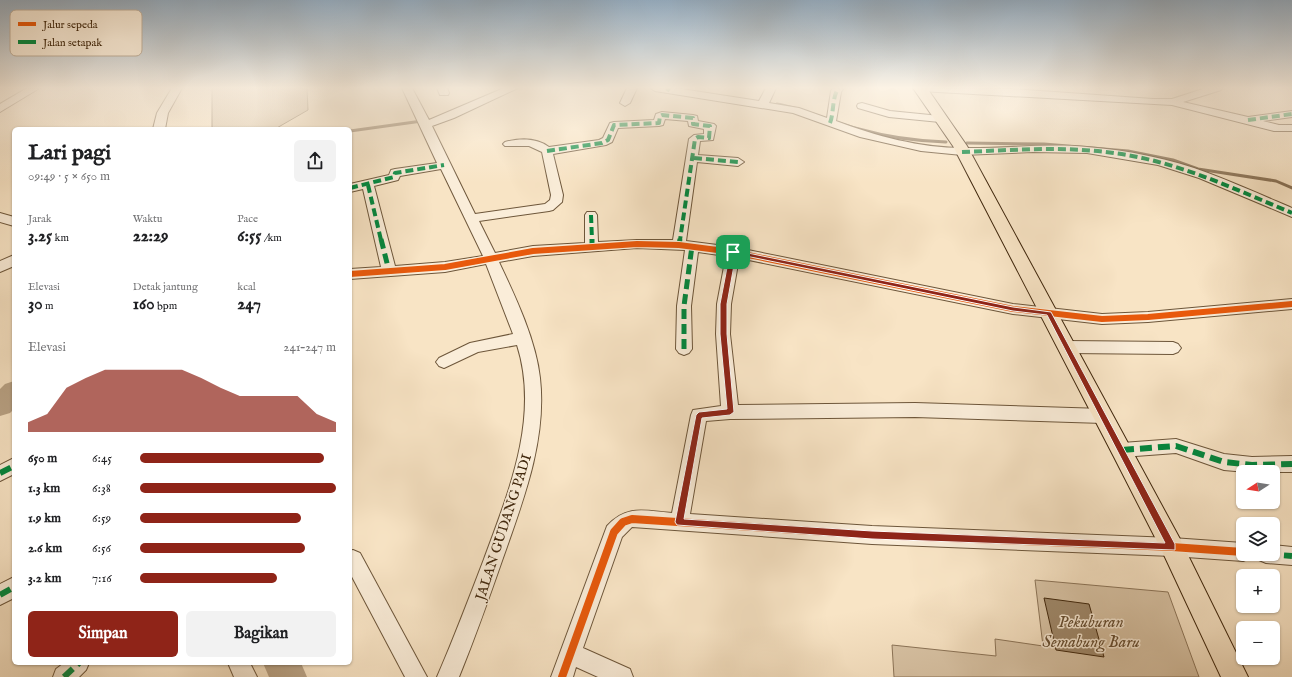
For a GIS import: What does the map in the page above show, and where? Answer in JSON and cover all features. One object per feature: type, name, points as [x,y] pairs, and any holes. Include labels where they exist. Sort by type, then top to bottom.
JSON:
[{"type":"main road","points":[[940,120],[960,146],[1122,450],[1172,547],[1234,677]]},
{"type":"street","name":"JALAN GUDANG PADI","points":[[424,120],[444,165],[492,259],[510,300],[531,363],[534,405],[529,448],[510,512],[463,642],[448,677]]},
{"type":"street","points":[[509,144],[525,142],[536,144],[547,151],[602,143],[608,140],[614,125],[659,123],[659,120]]},
{"type":"street","points":[[684,349],[685,246],[695,139],[698,137],[708,138],[710,126],[693,124],[692,120]]},
{"type":"street","points":[[832,120],[864,135],[922,148],[962,152],[1034,149],[1087,150],[1145,159],[1203,175],[1292,214]]},
{"type":"street","points":[[1248,120],[1274,129],[1292,128]]},
{"type":"street","points":[[472,218],[549,206],[556,202],[557,195],[547,151]]},
{"type":"street","points":[[694,158],[738,162]]},
{"type":"street","points":[[352,188],[368,185],[394,176],[395,172],[444,165]]},
{"type":"street","points":[[368,185],[389,271]]},
{"type":"street","points":[[591,215],[592,247]]},
{"type":"street","points":[[0,217],[12,221]]},
{"type":"street","points":[[352,274],[445,268],[533,251],[637,244],[685,246],[733,252],[1013,309],[1102,318],[1148,317],[1292,304]]},
{"type":"street","points":[[730,412],[723,334],[724,304],[733,252]]},
{"type":"street","points":[[0,267],[12,261]]},
{"type":"street","points":[[444,362],[475,347],[522,338]]},
{"type":"street","points":[[1067,347],[1172,348]]},
{"type":"street","points":[[679,522],[699,415],[730,412],[915,410],[1103,416]]},
{"type":"street","points":[[1122,450],[1176,446],[1224,462],[1252,465],[1292,464]]},
{"type":"street","points":[[0,473],[12,467]]},
{"type":"street","points":[[562,677],[614,532],[623,522],[632,519],[872,535],[1172,547],[1236,552]]},
{"type":"street","points":[[1280,555],[1292,556]]},
{"type":"street","points":[[353,559],[416,677]]},
{"type":"street","points":[[0,595],[12,588]]},
{"type":"street","points":[[570,653],[622,677]]},
{"type":"street","points":[[64,677],[77,665]]},
{"type":"street","points":[[239,665],[246,677]]},
{"type":"green space","points":[[212,120],[291,120],[278,127],[212,127]]},
{"type":"green space","name":"Pekuburan Semabung Baru","points":[[1035,580],[1168,592],[1199,677],[894,677],[892,645],[996,656],[995,639],[1043,646]]},
{"type":"building","points":[[1044,598],[1089,604],[1104,657],[1056,650]]},
{"type":"waterway","points":[[830,120],[880,134],[913,140],[946,142]]},
{"type":"waterway","points":[[352,131],[422,121]]},
{"type":"waterway","points":[[967,143],[1044,144],[1128,151],[1173,160],[1198,169],[1276,181],[1292,188]]},
{"type":"waterway","points":[[0,405],[12,394]]},
{"type":"waterway","points":[[281,665],[289,677]]},
{"type":"marked path","points":[[547,151],[602,143],[608,140],[614,125],[659,123],[659,120]]},
{"type":"marked path","points":[[679,245],[695,139],[698,137],[709,138],[710,126],[693,124],[693,120]]},
{"type":"marked path","points":[[962,152],[1071,149],[1114,153],[1167,164],[1192,172],[1292,213]]},
{"type":"marked path","points":[[694,158],[738,162]]},
{"type":"marked path","points":[[352,188],[394,177],[395,173],[444,165]]},
{"type":"marked path","points":[[368,185],[389,271]]},
{"type":"marked path","points":[[591,215],[592,247]]},
{"type":"marked path","points":[[684,349],[684,306],[692,246]]},
{"type":"marked path","points":[[730,412],[723,334],[724,304],[733,252]]},
{"type":"marked path","points":[[1122,450],[1176,446],[1224,462],[1252,465],[1292,464]]},
{"type":"marked path","points":[[0,473],[12,467]]},
{"type":"marked path","points":[[1280,555],[1292,556]]},
{"type":"marked path","points":[[0,595],[12,588]]},
{"type":"marked path","points":[[64,677],[77,665]]},
{"type":"cycle path","points":[[352,274],[445,267],[533,251],[637,244],[679,245],[733,252],[1013,309],[1102,319],[1148,317],[1292,304]]},
{"type":"cycle path","points":[[562,677],[614,532],[623,522],[632,519],[872,535],[1172,547],[1236,552]]},
{"type":"route","points":[[733,252],[1013,309],[1049,313],[1172,547],[872,535],[679,522],[699,415],[730,412],[723,334],[724,304],[733,252]]}]
